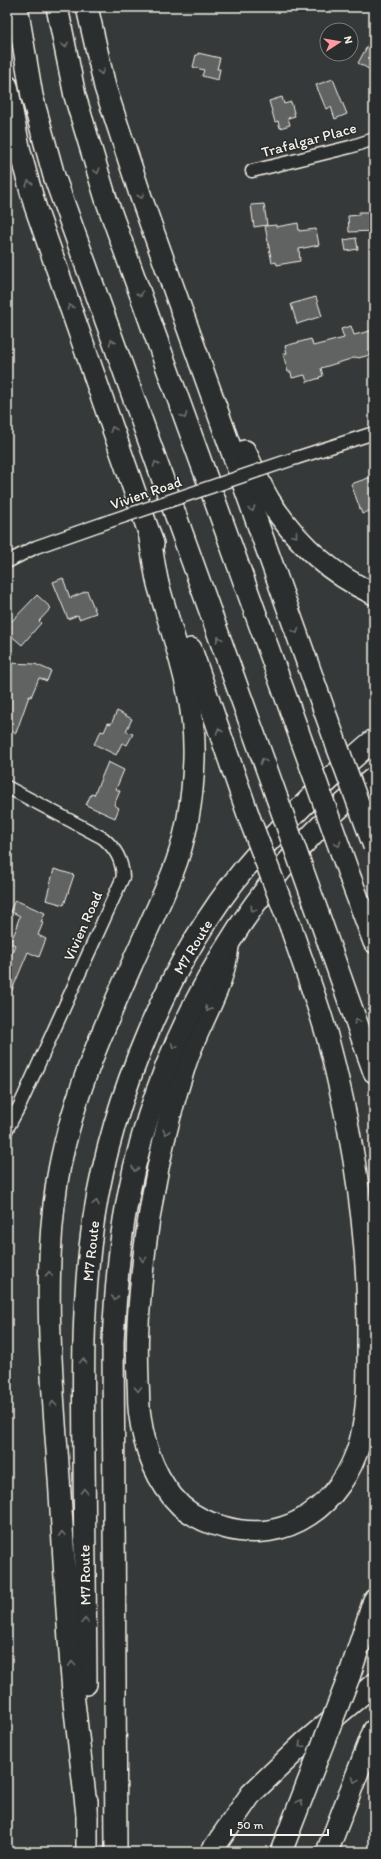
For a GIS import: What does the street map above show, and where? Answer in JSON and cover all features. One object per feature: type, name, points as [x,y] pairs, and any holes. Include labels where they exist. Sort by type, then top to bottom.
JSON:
[{"type":"highway","points":[[17,7],[32,96],[54,176],[374,1072]]},
{"type":"highway","points":[[57,7],[75,96],[106,200],[374,942]]},
{"type":"highway","points":[[87,7],[105,87],[173,288],[374,846]]},
{"type":"highway","points":[[7,86],[20,152],[35,206],[250,820],[291,928],[328,1041],[342,1094],[358,1183],[365,1240],[368,1301],[368,1382],[366,1414],[359,1442],[350,1469],[337,1489],[320,1507],[301,1520],[283,1528],[262,1532],[234,1530],[207,1522],[184,1508],[166,1488],[154,1467],[139,1415],[137,1342],[142,1258],[148,1216],[165,1133],[185,1062],[223,976],[228,946]]},
{"type":"highway","points":[[173,288],[240,441],[268,499],[283,521],[306,548],[331,569],[360,588],[374,594]]},
{"type":"highway","points":[[87,1814],[74,1700],[50,1350],[48,1274],[51,1229],[57,1180],[67,1132],[85,1075],[106,1022],[173,872],[188,816],[192,787],[194,725],[189,693],[180,656],[157,581],[149,532]]},
{"type":"highway","name":"M7 Route","points":[[87,1852],[83,1361],[89,1266],[94,1217],[103,1166],[129,1080],[147,1034],[192,946],[244,869],[292,814],[374,740]]},
{"type":"highway","name":"M7 Route","points":[[116,1852],[113,1342],[116,1277],[124,1219],[133,1177],[156,1091],[174,1045],[197,999],[228,946],[282,869],[312,835],[374,778]]},
{"type":"highway","points":[[282,1852],[348,1678],[374,1600]]},
{"type":"highway","points":[[211,1852],[233,1818],[256,1789],[304,1742],[374,1684]]},
{"type":"highway","points":[[326,1852],[374,1730]]},
{"type":"street","name":"Trafalgar Place","points":[[252,171],[350,147],[374,139]]},
{"type":"street","name":"Vivien Road","points":[[7,562],[36,547],[296,458],[374,433]]},
{"type":"street","name":"Vivien Road","points":[[7,787],[103,838],[111,845],[119,856],[123,877],[20,1104],[7,1129]]},
{"type":"building","points":[[374,34],[374,72],[358,63]]},
{"type":"building","points":[[198,53],[220,58],[217,69],[220,69],[218,80],[202,76],[204,70],[193,67],[196,55],[198,55]]},
{"type":"building","points":[[333,79],[347,114],[335,119],[331,107],[326,109],[316,85]]},
{"type":"building","points":[[282,97],[284,104],[291,102],[295,116],[288,118],[290,125],[280,128],[278,121],[275,122],[269,101]]},
{"type":"building","points":[[264,204],[267,225],[254,227],[251,205]]},
{"type":"building","points":[[359,212],[374,212],[374,231],[349,232],[348,216],[359,215]]},
{"type":"building","points":[[298,223],[299,231],[316,229],[319,245],[299,249],[300,261],[277,265],[276,262],[272,263],[265,226],[276,225],[276,227]]},
{"type":"building","points":[[356,238],[358,249],[346,251],[344,240]]},
{"type":"building","points":[[316,297],[322,316],[297,324],[291,304]]},
{"type":"building","points":[[351,326],[354,335],[374,330],[374,354],[357,357],[321,368],[323,376],[307,382],[305,375],[292,378],[291,372],[288,372],[283,354],[287,353],[285,346],[311,339],[313,346],[344,338],[341,329]]},
{"type":"building","points":[[374,476],[374,509],[362,514],[351,484]]},
{"type":"building","points":[[63,578],[70,598],[87,591],[96,613],[79,619],[78,615],[68,619],[53,582]]},
{"type":"building","points":[[37,595],[51,608],[39,621],[41,623],[22,645],[8,633],[12,627],[9,624]]},
{"type":"building","points":[[7,663],[35,664],[51,671],[47,681],[39,678],[31,697],[29,696],[16,733],[7,730]]},
{"type":"building","points":[[117,711],[132,719],[126,731],[133,734],[127,745],[122,743],[116,755],[94,744],[101,731],[104,732],[108,723],[111,724]]},
{"type":"building","points":[[108,762],[124,770],[116,789],[120,791],[114,805],[119,808],[115,818],[86,805],[91,794],[94,795]]},
{"type":"building","points":[[54,869],[74,875],[64,905],[46,900]]},
{"type":"building","points":[[15,900],[45,913],[38,935],[46,939],[39,957],[28,952],[7,1002],[7,964],[15,945],[10,943],[18,925],[20,916],[10,911]]}]
